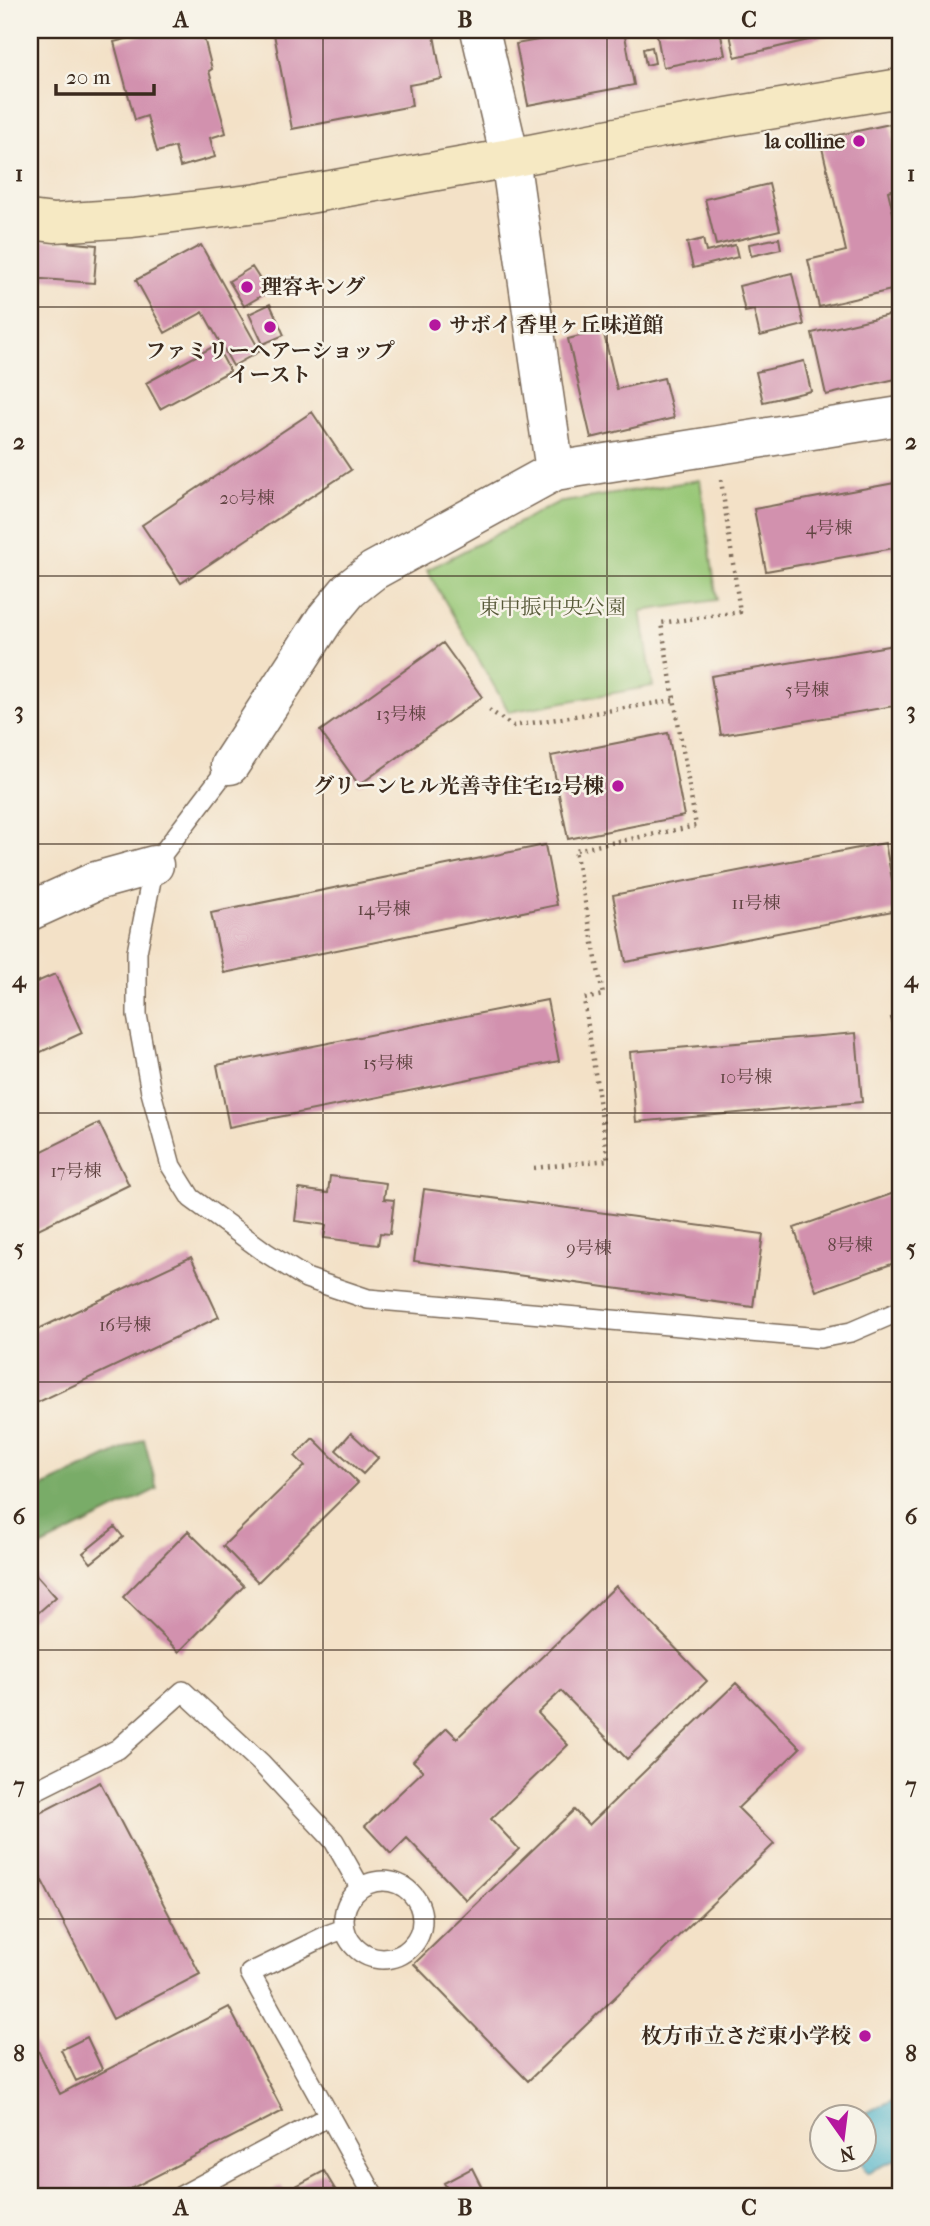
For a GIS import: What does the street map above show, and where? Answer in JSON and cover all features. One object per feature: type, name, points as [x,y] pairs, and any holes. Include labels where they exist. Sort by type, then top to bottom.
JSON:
[{"type":"street","points":[[480,30],[510,158],[555,471]]},
{"type":"street","points":[[30,220],[54,222],[132,218],[258,203],[662,128],[900,88]]},
{"type":"street","points":[[230,765],[325,619],[349,590],[373,571],[555,471],[900,416]]},
{"type":"street","points":[[30,911],[96,881],[154,864]]},
{"type":"lane","points":[[230,765],[154,864],[137,952],[137,1015],[151,1092],[171,1166],[191,1198],[306,1278],[368,1298],[820,1338],[851,1332],[900,1311]]},
{"type":"lane","points":[[30,1793],[118,1749],[183,1691],[261,1763],[334,1841],[360,1886]]},
{"type":"lane","points":[[386,1880],[410,1891],[422,1914],[422,1928],[408,1950],[396,1957],[383,1959],[358,1951],[349,1941],[343,1917],[351,1895],[360,1886],[386,1880]]},
{"type":"lane","points":[[344,1929],[250,1973],[374,2196]]},
{"type":"lane","points":[[181,2196],[329,2116]]},
{"type":"path","points":[[534,1168],[608,1160],[584,999],[603,995],[575,849],[696,826],[661,623],[740,612],[716,445]]},
{"type":"path","points":[[489,709],[513,726],[675,700]]},
{"type":"green space","name":"東中振中央公園","points":[[700,480],[717,600],[641,611],[653,686],[509,712],[427,570],[557,503]]},
{"type":"green space","points":[[144,1439],[157,1489],[30,1552],[30,1493]]},
{"type":"water","points":[[900,2097],[900,2158],[878,2168],[878,2107]]},
{"type":"building","points":[[161,30],[202,30],[212,69],[209,71],[226,133],[210,138],[215,157],[180,167],[175,147],[157,152],[147,116],[135,120],[114,42]]},
{"type":"building","points":[[296,30],[433,30],[442,79],[409,85],[412,106],[292,129],[274,34]]},
{"type":"building","points":[[593,30],[624,30],[634,85],[528,105],[516,44]]},
{"type":"building","points":[[656,30],[720,30],[725,55],[663,67]]},
{"type":"building","points":[[729,30],[848,30],[848,31],[735,57]]},
{"type":"building","points":[[652,47],[655,63],[646,65],[643,49]]},
{"type":"building","points":[[890,124],[900,166],[900,188],[888,191],[900,242],[894,243],[900,269],[900,288],[819,307],[808,260],[846,251],[820,139]]},
{"type":"building","points":[[769,184],[780,230],[716,245],[705,199]]},
{"type":"building","points":[[779,238],[781,249],[751,256],[749,244]]},
{"type":"building","points":[[30,239],[97,245],[94,283],[30,278]]},
{"type":"building","points":[[703,239],[706,252],[735,245],[738,257],[693,268],[687,243]]},
{"type":"building","points":[[201,245],[260,351],[233,366],[203,312],[165,333],[136,280]]},
{"type":"building","points":[[252,267],[268,292],[244,306],[229,281]]},
{"type":"building","points":[[792,273],[804,325],[760,336],[754,310],[745,312],[739,286]]},
{"type":"building","points":[[270,304],[284,335],[263,344],[249,314]]},
{"type":"building","points":[[897,313],[900,329],[900,378],[826,395],[812,333]]},
{"type":"building","points":[[603,330],[617,389],[664,378],[674,418],[591,438],[568,339]]},
{"type":"building","points":[[216,345],[230,371],[160,409],[146,383]]},
{"type":"building","points":[[804,361],[811,391],[763,402],[756,372]]},
{"type":"building","points":[[312,412],[351,470],[181,583],[142,525]]},
{"type":"building","points":[[900,482],[900,547],[766,571],[754,509]]},
{"type":"building","points":[[443,643],[482,697],[359,785],[320,731]]},
{"type":"building","points":[[900,644],[900,705],[721,735],[711,676]]},
{"type":"building","name":"グリーンヒル光善寺住宅12号棟","points":[[668,733],[684,816],[568,839],[551,756]]},
{"type":"building","points":[[885,843],[898,910],[626,962],[613,895]]},
{"type":"building","points":[[545,845],[557,905],[224,973],[211,913]]},
{"type":"building","points":[[55,974],[82,1033],[30,1057],[30,985]]},
{"type":"building","points":[[547,1000],[559,1061],[229,1127],[217,1065]]},
{"type":"building","points":[[900,1016],[900,1044],[891,1018]]},
{"type":"building","points":[[856,1033],[862,1102],[636,1122],[630,1052]]},
{"type":"building","points":[[99,1123],[129,1185],[30,1233],[30,1157]]},
{"type":"building","points":[[330,1176],[386,1183],[384,1199],[394,1200],[390,1234],[380,1233],[378,1245],[324,1238],[326,1225],[295,1221],[299,1189],[328,1193]]},
{"type":"building","points":[[424,1189],[763,1234],[753,1307],[414,1261]]},
{"type":"building","points":[[900,1191],[900,1261],[816,1291],[794,1228]]},
{"type":"building","points":[[191,1257],[219,1317],[30,1406],[30,1333]]},
{"type":"building","points":[[351,1433],[378,1458],[363,1474],[336,1450]]},
{"type":"building","points":[[313,1438],[358,1483],[258,1582],[223,1546],[305,1466],[295,1456]]},
{"type":"building","points":[[115,1527],[123,1537],[91,1563],[83,1553]]},
{"type":"building","points":[[188,1531],[244,1586],[179,1652],[123,1597]]},
{"type":"building","points":[[30,1568],[56,1597],[30,1620]]},
{"type":"building","points":[[616,1586],[707,1681],[627,1759],[561,1691],[538,1713],[568,1745],[491,1819],[519,1849],[466,1900],[407,1838],[391,1854],[365,1826],[423,1771],[413,1761],[447,1728],[457,1738]]},
{"type":"building","points":[[736,1683],[800,1748],[738,1808],[774,1844],[528,2081],[414,1964],[574,1810],[589,1825]]},
{"type":"building","points":[[100,1782],[200,1974],[113,2019],[34,1865],[30,1867],[30,1818]]},
{"type":"building","points":[[229,2007],[283,2111],[117,2196],[30,2196],[30,2035],[60,2094]]},
{"type":"building","points":[[87,2037],[102,2069],[76,2081],[61,2050]]},
{"type":"building","points":[[472,2168],[486,2196],[451,2196],[444,2183]]},
{"type":"building","points":[[324,2171],[339,2196],[264,2196],[282,2186],[285,2192]]},
{"type":"place","name":"la colline","points":[[859,141]]},
{"type":"place","name":"理容キング","points":[[247,287]]},
{"type":"place","name":"サボイ 香里ヶ丘味道館","points":[[435,325]]},
{"type":"place","name":"ファミリーヘアーショップ イースト","points":[[270,327]]},
{"type":"place","name":"グリーンヒル光善寺住宅12号棟","points":[[618,786]]},
{"type":"place","name":"枚方市立さだ東小学校","points":[[865,2036]]}]
